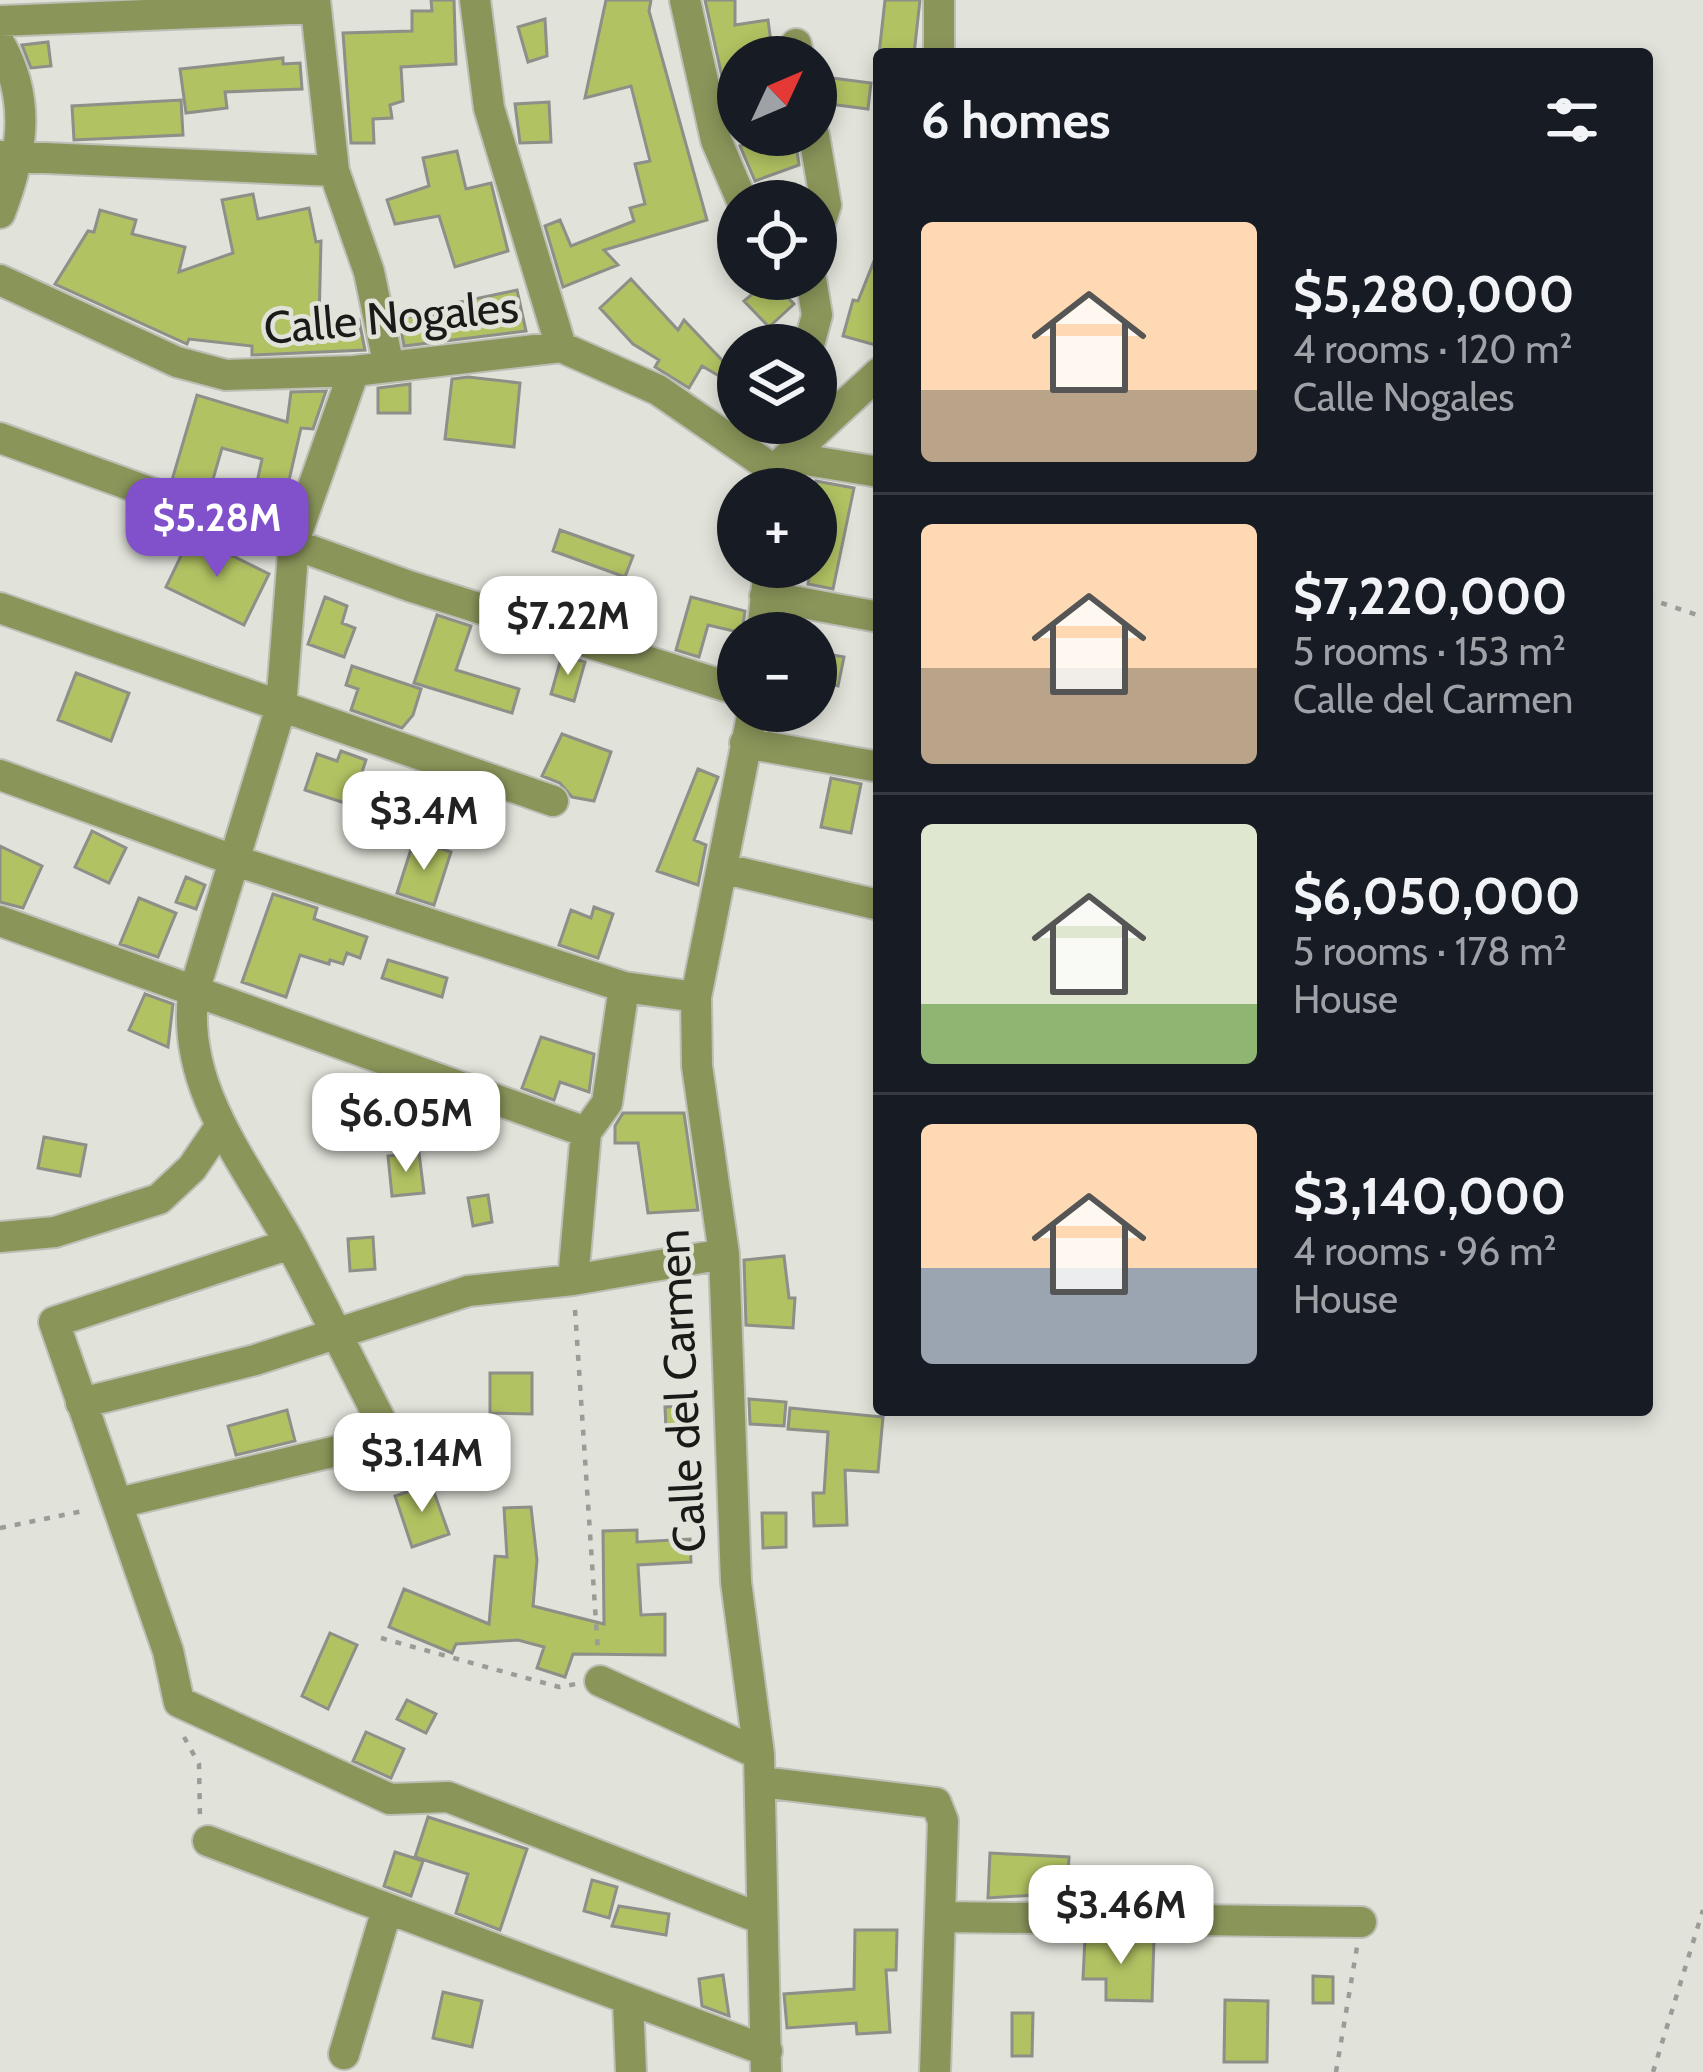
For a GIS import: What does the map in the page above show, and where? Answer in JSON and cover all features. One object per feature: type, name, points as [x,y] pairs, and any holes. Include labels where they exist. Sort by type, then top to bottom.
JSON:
[{"type":"street","points":[[475,0],[489,108],[561,347]]},
{"type":"street","points":[[685,0],[716,140],[733,180]]},
{"type":"street","points":[[939,0],[939,48]]},
{"type":"street","points":[[0,21],[315,4],[334,170],[369,272],[389,368]]},
{"type":"street","points":[[0,44],[21,92],[0,213]]},
{"type":"street","points":[[10,158],[334,170]]},
{"type":"street","name":"Calle Nogales","points":[[0,280],[176,362],[226,375],[389,368],[561,347],[658,391],[776,468]]},
{"type":"street","points":[[118,1504],[378,1438],[382,1423],[290,1244],[220,1127],[188,1038],[194,995],[281,707],[294,541],[353,370]]},
{"type":"street","points":[[786,468],[873,379]]},
{"type":"street","points":[[0,439],[410,586],[717,682]]},
{"type":"street","points":[[837,472],[873,472]]},
{"type":"street","points":[[786,588],[873,615]]},
{"type":"street","points":[[0,608],[553,801]]},
{"type":"street","name":"Calle del Carmen","points":[[748,732],[725,868],[695,997],[697,1066],[724,1254],[736,1582],[760,1768],[766,2061]]},
{"type":"street","points":[[745,742],[873,766]]},
{"type":"street","points":[[0,776],[236,861],[624,987],[695,997]]},
{"type":"street","points":[[725,868],[873,904]]},
{"type":"street","points":[[0,921],[194,995],[586,1132]]},
{"type":"street","points":[[573,1280],[586,1132],[607,1103],[624,987]]},
{"type":"street","points":[[0,1238],[55,1232],[159,1198],[192,1168],[220,1127]]},
{"type":"street","points":[[290,1244],[54,1322],[168,1651],[179,1702],[390,1799],[448,1797],[762,1919]]},
{"type":"street","points":[[81,1403],[255,1360],[335,1330],[468,1291],[573,1280],[724,1254]]},
{"type":"street","points":[[600,1681],[760,1768],[936,1802],[944,1821],[935,2072]]},
{"type":"street","points":[[208,1840],[628,2002],[766,2061]]},
{"type":"street","points":[[344,2054],[387,1909]]},
{"type":"street","points":[[943,1917],[1361,1922]]},
{"type":"street","points":[[628,2002],[631,2072]]},
{"type":"path","points":[[1653,600],[1703,617]]},
{"type":"path","points":[[381,1638],[559,1687],[600,1681],[573,1280]]},
{"type":"path","points":[[0,1528],[118,1504]]},
{"type":"path","points":[[179,1702],[185,1742],[199,1764],[200,1829],[208,1840]]},
{"type":"path","points":[[1653,2072],[1703,1910]]},
{"type":"path","points":[[1336,2072],[1361,1922]]},
{"type":"building","points":[[431,0],[454,0],[456,64],[401,67],[403,101],[390,105],[392,118],[373,119],[374,143],[351,143],[343,33],[412,31],[412,11],[432,11]]},
{"type":"building","points":[[606,0],[651,0],[649,11],[707,220],[604,250],[618,265],[563,287],[545,226],[560,220],[571,246],[634,221],[630,208],[645,204],[635,164],[650,161],[631,86],[585,98]]},
{"type":"building","points":[[705,0],[735,0],[735,25],[768,20],[770,36],[717,36],[717,54]]},
{"type":"building","points":[[885,0],[920,0],[915,48],[880,48]]},
{"type":"building","points":[[545,19],[547,56],[528,62],[518,27]]},
{"type":"building","points":[[48,42],[51,66],[31,68],[22,45]]},
{"type":"building","points":[[283,58],[283,64],[300,63],[302,89],[225,92],[227,108],[186,113],[180,69]]},
{"type":"building","points":[[837,79],[871,83],[868,109],[837,105]]},
{"type":"building","points":[[181,100],[183,135],[74,140],[72,106]]},
{"type":"building","points":[[549,102],[551,142],[520,143],[515,104]]},
{"type":"building","points":[[457,151],[466,189],[491,183],[508,251],[455,267],[439,216],[395,224],[387,200],[429,186],[423,158]]},
{"type":"building","points":[[744,156],[798,156],[799,165],[755,180]]},
{"type":"building","points":[[253,194],[258,219],[309,208],[316,242],[321,241],[319,323],[359,320],[365,350],[252,355],[252,346],[189,339],[187,344],[55,284],[88,231],[94,232],[100,210],[136,220],[132,234],[185,247],[179,272],[233,253],[222,200]]},
{"type":"building","points":[[873,264],[873,344],[843,336],[853,300],[858,301]]},
{"type":"building","points":[[631,279],[678,330],[684,320],[717,355],[717,375],[702,366],[689,388],[655,367],[659,360],[633,344],[600,308]]},
{"type":"building","points":[[517,290],[526,331],[404,346],[399,318],[458,311],[456,303]]},
{"type":"building","points":[[790,300],[794,304],[766,324],[744,301]]},
{"type":"building","points":[[452,379],[520,383],[514,447],[445,439]]},
{"type":"building","points":[[410,384],[410,413],[378,413],[378,388]]},
{"type":"building","points":[[326,391],[313,429],[301,428],[287,489],[257,482],[262,459],[222,448],[209,493],[172,480],[197,395],[287,422],[291,392]]},
{"type":"building","points":[[837,485],[854,488],[837,570]]},
{"type":"building","points":[[560,530],[633,556],[625,577],[553,551]]},
{"type":"building","points":[[191,535],[269,574],[244,625],[166,587]]},
{"type":"building","points":[[325,597],[347,606],[342,623],[355,628],[344,657],[308,644]]},
{"type":"building","points":[[691,597],[745,611],[717,612],[717,627],[708,625],[699,657],[676,650]]},
{"type":"building","points":[[437,615],[471,626],[456,670],[519,689],[512,713],[414,683]]},
{"type":"building","points":[[562,655],[585,662],[574,701],[551,694]]},
{"type":"building","points":[[837,656],[844,657],[837,686]]},
{"type":"building","points":[[352,666],[421,689],[413,715],[402,728],[351,710],[358,689],[346,685]]},
{"type":"building","points":[[76,673],[129,693],[111,741],[58,720]]},
{"type":"building","points":[[562,734],[611,752],[594,801],[572,797],[560,783],[542,776]]},
{"type":"building","points":[[341,751],[366,760],[351,805],[305,790],[317,754],[337,761]]},
{"type":"building","points":[[698,769],[718,777],[694,840],[706,845],[698,885],[657,871]]},
{"type":"building","points":[[831,778],[861,784],[851,833],[821,827]]},
{"type":"building","points":[[92,831],[126,848],[109,883],[75,867]]},
{"type":"building","points":[[414,840],[451,852],[434,905],[397,893]]},
{"type":"building","points":[[0,846],[42,866],[23,908],[0,902]]},
{"type":"building","points":[[186,877],[205,885],[196,909],[176,902]]},
{"type":"building","points":[[273,894],[317,908],[314,919],[367,937],[360,958],[347,953],[343,964],[330,960],[329,964],[300,955],[286,997],[242,982]]},
{"type":"building","points":[[139,898],[176,913],[158,957],[120,944]]},
{"type":"building","points":[[594,907],[613,914],[598,958],[559,945],[571,910],[591,918]]},
{"type":"building","points":[[388,960],[447,978],[442,997],[382,978]]},
{"type":"building","points":[[145,994],[173,1004],[168,1047],[129,1030]]},
{"type":"building","points":[[541,1037],[594,1054],[589,1092],[560,1082],[554,1100],[522,1088]]},
{"type":"building","points":[[623,1113],[684,1113],[698,1210],[648,1213],[638,1143],[615,1143],[615,1126]]},
{"type":"building","points":[[44,1137],[86,1145],[80,1176],[38,1168]]},
{"type":"building","points":[[419,1153],[424,1193],[392,1196],[388,1156]]},
{"type":"building","points":[[488,1195],[492,1222],[473,1226],[468,1198]]},
{"type":"building","points":[[373,1237],[375,1269],[350,1271],[348,1239]]},
{"type":"building","points":[[784,1256],[789,1298],[795,1298],[793,1328],[746,1325],[744,1260]]},
{"type":"building","points":[[490,1373],[532,1373],[532,1414],[490,1413]]},
{"type":"building","points":[[749,1399],[786,1402],[784,1426],[750,1424]]},
{"type":"building","points":[[690,1406],[691,1429],[666,1430],[665,1407]]},
{"type":"building","points":[[790,1408],[883,1417],[878,1472],[845,1470],[847,1525],[814,1526],[813,1493],[824,1493],[828,1432],[788,1429]]},
{"type":"building","points":[[287,1410],[295,1441],[236,1455],[228,1426]]},
{"type":"building","points":[[431,1484],[449,1534],[412,1547],[395,1496]]},
{"type":"building","points":[[531,1507],[537,1560],[533,1606],[604,1624],[603,1531],[637,1530],[637,1542],[690,1539],[691,1562],[638,1565],[641,1615],[665,1614],[665,1655],[573,1654],[565,1677],[537,1668],[544,1647],[518,1640],[456,1644],[452,1653],[389,1627],[404,1589],[489,1624],[495,1556],[507,1557],[504,1508]]},
{"type":"building","points":[[762,1513],[786,1513],[786,1547],[763,1548]]},
{"type":"building","points":[[330,1633],[357,1645],[328,1709],[302,1696]]},
{"type":"building","points":[[407,1700],[436,1714],[426,1733],[397,1719]]},
{"type":"building","points":[[366,1732],[404,1749],[391,1778],[353,1761]]},
{"type":"building","points":[[428,1817],[527,1849],[500,1930],[456,1913],[468,1874],[415,1857]]},
{"type":"building","points":[[395,1852],[423,1861],[411,1896],[384,1886]]},
{"type":"building","points":[[990,1853],[1069,1857],[1067,1893],[988,1898]]},
{"type":"building","points":[[592,1880],[617,1887],[609,1918],[584,1911]]},
{"type":"building","points":[[619,1906],[669,1914],[666,1935],[612,1926]]},
{"type":"building","points":[[855,1930],[897,1930],[896,1970],[886,1970],[890,2032],[857,2034],[856,2023],[787,2028],[784,1994],[854,1989]]},
{"type":"building","points":[[1085,1938],[1154,1939],[1152,2001],[1106,2000],[1106,1979],[1083,1979]]},
{"type":"building","points":[[723,1975],[729,2016],[702,2006],[699,1979]]},
{"type":"building","points":[[1313,1976],[1333,1977],[1333,2003],[1313,2003]]},
{"type":"building","points":[[443,1992],[482,2001],[472,2047],[433,2038]]},
{"type":"building","points":[[1225,2000],[1268,2001],[1267,2062],[1224,2062]]},
{"type":"building","points":[[1012,2013],[1033,2013],[1032,2056],[1012,2056]]}]
